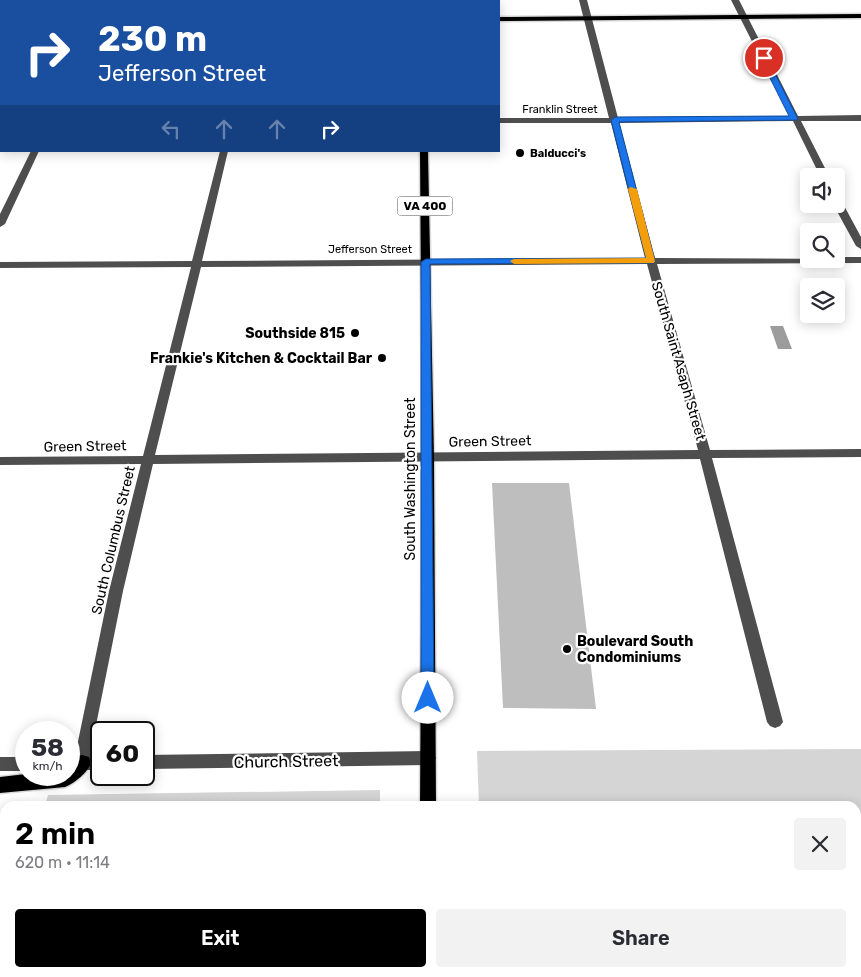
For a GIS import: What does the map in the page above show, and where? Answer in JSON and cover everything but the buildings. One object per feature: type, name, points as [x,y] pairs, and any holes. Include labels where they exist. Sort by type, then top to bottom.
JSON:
[{"type":"highway","points":[[0,784],[15,783]]},
{"type":"main road","points":[[500,19],[861,16]]},
{"type":"main road","name":"South Washington Street","points":[[424,152],[428,457],[428,801]]},
{"type":"street","name":"South Saint Asaph Street","points":[[583,0],[651,261],[692,400],[775,722]]},
{"type":"street","points":[[735,0],[820,168]]},
{"type":"street","name":"Franklin Street","points":[[500,121],[861,118]]},
{"type":"street","points":[[0,224],[35,152]]},
{"type":"street","name":"South Columbus Street","points":[[80,750],[84,740],[147,460],[224,152]]},
{"type":"street","points":[[843,213],[861,246]]},
{"type":"street","name":"Jefferson Street","points":[[0,265],[861,260]]},
{"type":"street","name":"Green Street","points":[[0,461],[861,453]]},
{"type":"street","name":"Church Street","points":[[155,762],[428,758]]},
{"type":"street","points":[[0,764],[15,764]]},
{"type":"shaded area","points":[[770,326],[783,326],[792,349],[778,349]]},
{"type":"shaded area","points":[[861,749],[861,801],[479,801],[477,751]]},
{"type":"shaded area","points":[[380,790],[380,801],[46,801],[48,795]]},
{"type":"slow traffic","points":[[514,261],[651,261],[633,189]]},
{"type":"place","name":"Balducci's","points":[[520,153]]},
{"type":"place","name":"Southside 815","points":[[355,333]]},
{"type":"place","name":"Frankie's Kitchen & Cocktail Bar","points":[[382,358]]},
{"type":"place","name":"Boulevard South Condominiums","points":[[567,649]]},
{"type":"route","points":[[428,698],[426,262],[651,261],[615,120],[794,119],[764,58]]}]
